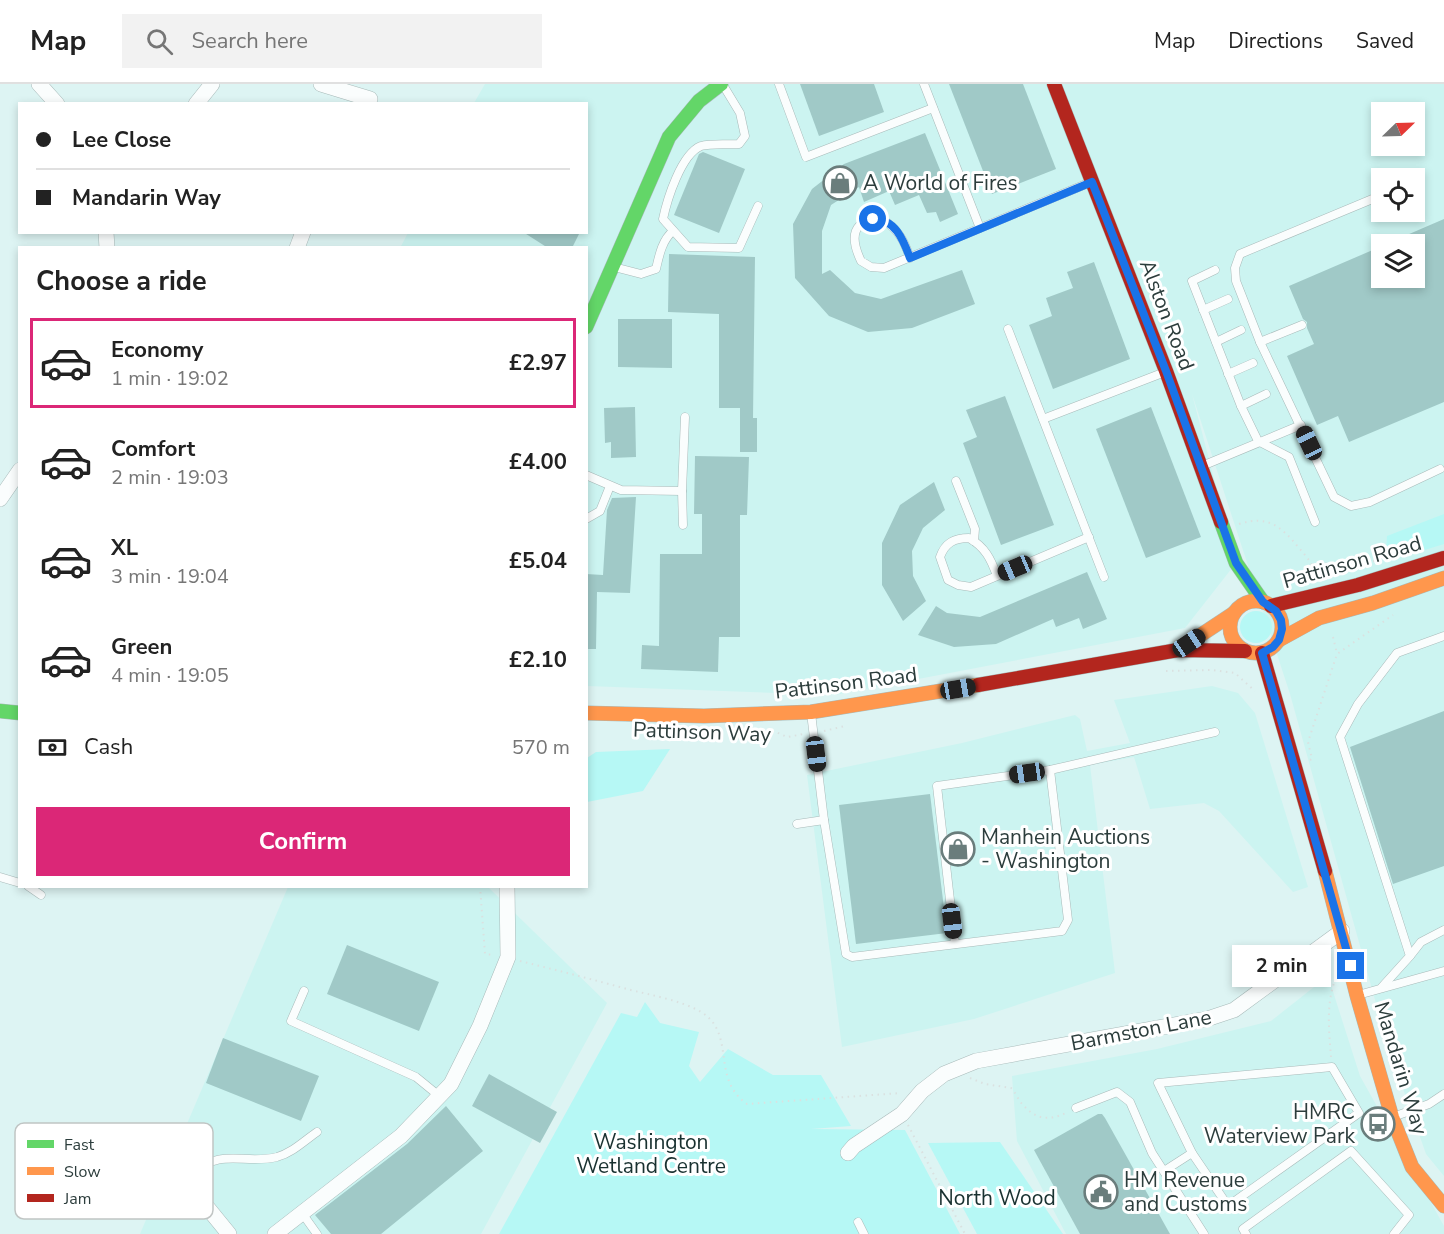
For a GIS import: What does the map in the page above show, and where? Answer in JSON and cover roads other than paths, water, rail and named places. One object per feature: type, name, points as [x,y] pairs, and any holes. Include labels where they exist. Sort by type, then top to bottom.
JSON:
[{"type":"street","points":[[39,84],[55,102]]},
{"type":"street","points":[[198,102],[212,84]]},
{"type":"street","points":[[321,84],[374,102]]},
{"type":"street","points":[[588,322],[669,137],[711,90],[722,84]]},
{"type":"street","name":"Alston Road","points":[[1054,84],[1166,371],[1236,563],[1267,604]]},
{"type":"street","points":[[0,499],[18,473]]},
{"type":"street","name":"Pattinson Road","points":[[1267,604],[1325,595],[1381,580],[1444,558]]},
{"type":"street","name":"Alston Road","points":[[1236,563],[1237,610]]},
{"type":"street","name":"Pattinson Road","points":[[1279,640],[1319,618],[1373,603],[1444,578]]},
{"type":"street","points":[[1248,603],[1267,604],[1281,620],[1282,629],[1279,640],[1273,647],[1262,653],[1245,651],[1236,644],[1231,635],[1231,622],[1237,610],[1248,603]]},
{"type":"street","name":"Pattinson Road","points":[[1178,650],[1237,610]]},
{"type":"street","name":"Pattinson Road","points":[[588,713],[704,716],[811,712],[870,704],[1178,650],[1245,651]]},
{"type":"street","points":[[1262,653],[1342,931]]},
{"type":"street","points":[[0,711],[18,713]]},
{"type":"street","points":[[275,1234],[401,1136],[451,1084],[480,1026],[508,957],[507,888]]},
{"type":"street","name":"Mandarin Way","points":[[1342,931],[1357,996],[1392,1117],[1412,1167],[1444,1206]]},
{"type":"street","name":"Barmston Lane","points":[[848,1153],[854,1146],[902,1114],[922,1091],[944,1074],[976,1061],[1207,1019],[1234,1010],[1342,931]]},
{"type":"street","points":[[213,1214],[229,1234]]},
{"type":"lane","points":[[722,84],[740,113],[745,136],[739,144],[701,147],[687,158],[666,202],[663,219],[688,247],[739,248],[758,206]]},
{"type":"lane","points":[[779,84],[806,157],[933,108]]},
{"type":"lane","points":[[924,84],[980,228]]},
{"type":"lane","points":[[910,258],[903,238],[882,219],[864,222],[856,230],[853,238],[861,261],[871,267],[884,268],[910,258],[1092,182]]},
{"type":"lane","points":[[1371,200],[1240,254],[1235,267],[1236,281],[1260,342],[1334,497],[1351,506],[1370,502],[1440,469]]},
{"type":"lane","points":[[613,266],[641,274],[656,269],[661,249],[668,235],[673,231]]},
{"type":"lane","points":[[1215,270],[1192,281],[1228,374],[1258,441],[1288,457],[1315,522]]},
{"type":"lane","points":[[1203,310],[1228,299]]},
{"type":"lane","points":[[1260,342],[1302,325]]},
{"type":"lane","points":[[1008,329],[1104,577]]},
{"type":"lane","points":[[1216,342],[1241,330]]},
{"type":"lane","points":[[1228,374],[1253,363]]},
{"type":"lane","points":[[1043,419],[1166,371]]},
{"type":"lane","points":[[1241,406],[1266,394]]},
{"type":"lane","points":[[683,525],[685,417]]},
{"type":"lane","points":[[1201,466],[1301,425]]},
{"type":"lane","points":[[588,476],[621,490],[682,491]]},
{"type":"lane","points":[[956,481],[975,529],[975,541]]},
{"type":"lane","points":[[588,518],[600,511],[610,486]]},
{"type":"lane","points":[[997,576],[990,557],[975,541],[969,538],[951,541],[943,549],[940,557],[948,580],[958,585],[971,587],[997,576],[1089,537]]},
{"type":"lane","points":[[1410,956],[1340,737],[1358,704],[1397,653],[1444,636]]},
{"type":"lane","points":[[811,712],[824,820],[846,954],[852,957],[1062,931],[1068,920],[1050,770]]},
{"type":"lane","points":[[955,944],[937,786],[1050,770],[1215,732]]},
{"type":"lane","points":[[797,824],[824,820]]},
{"type":"lane","points":[[0,878],[18,882]]},
{"type":"lane","points":[[31,888],[41,895]]},
{"type":"lane","points":[[1382,987],[1421,942],[1444,930]]},
{"type":"lane","points":[[1357,996],[1444,971]]},
{"type":"lane","points":[[304,991],[291,1020],[416,1077],[438,1095]]},
{"type":"lane","points":[[1332,1067],[1359,1113],[1228,1206],[1192,1153],[1158,1083],[1332,1067]]},
{"type":"lane","points":[[1076,1108],[1117,1092],[1130,1101],[1152,1153],[1204,1234]]},
{"type":"lane","points":[[1392,1117],[1429,1104],[1444,1094]]},
{"type":"lane","points":[[213,1160],[274,1158],[285,1155],[317,1132]]},
{"type":"lane","points":[[1246,1234],[1243,1229],[1351,1151],[1409,1215],[1394,1234]]},
{"type":"lane","points":[[1164,1171],[1192,1153]]},
{"type":"lane","points":[[303,1213],[317,1234]]},
{"type":"lane","points":[[858,1222],[864,1234]]},
{"type":"place","name":"A World of Fires","points":[[840,183]]},
{"type":"place","name":"Manhein Auctions - Washington","points":[[958,849]]},
{"type":"place","name":"HMRC Waterview Park","points":[[1378,1124]]},
{"type":"place","name":"HM Revenue and Customs","points":[[1101,1192]]},
{"type":"park label","name":"Washington Wetland Centre","points":[[651,1154]]},
{"type":"park label","name":"North Wood","points":[[997,1198]]}]
